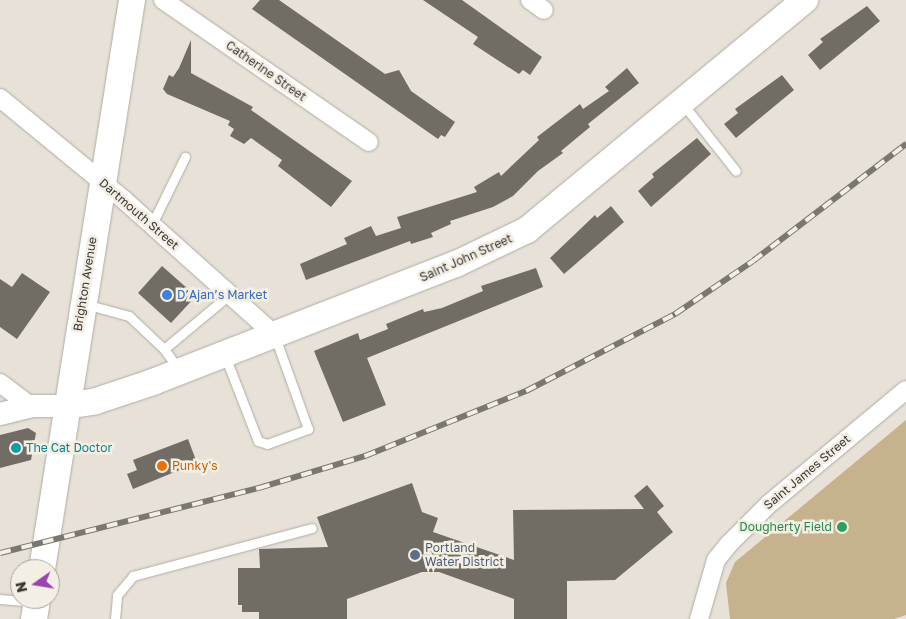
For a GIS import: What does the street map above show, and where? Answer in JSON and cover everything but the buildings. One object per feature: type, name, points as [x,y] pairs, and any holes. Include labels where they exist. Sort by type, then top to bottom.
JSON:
[{"type":"main road","name":"Brighton Avenue","points":[[43,559],[82,304],[132,0]]},
{"type":"main road","name":"Saint John Street","points":[[66,406],[119,394],[179,372],[456,264],[527,230],[805,0]]},
{"type":"street","name":"Catherine Street","points":[[164,0],[369,142]]},
{"type":"street","name":"Dartmouth Street","points":[[0,98],[152,224],[274,334]]},
{"type":"street","points":[[0,382],[31,406]]},
{"type":"street","name":"Saint James Street","points":[[699,619],[716,560],[729,544],[769,504],[906,390]]},
{"type":"street","points":[[0,414],[31,406],[66,406]]},
{"type":"lane","points":[[681,102],[736,171]]},
{"type":"lane","points":[[152,224],[185,157]]},
{"type":"lane","points":[[164,349],[230,294]]},
{"type":"lane","points":[[82,304],[129,316],[164,349],[179,372]]},
{"type":"lane","points":[[224,354],[258,441],[266,444],[308,429],[274,334]]},
{"type":"lane","points":[[116,619],[116,595],[133,576],[312,528]]},
{"type":"shaded area","name":"Dougherty Field","points":[[906,420],[906,615],[894,619],[730,619],[726,583],[735,562]]},
{"type":"railway","points":[[0,553],[259,488],[365,456],[526,391],[675,314],[753,261],[906,144]]},
{"type":"place","name":"D’Ajan’s Market","points":[[167,295]]},
{"type":"place","name":"The Cat Doctor","points":[[16,448]]},
{"type":"place","name":"Punky's","points":[[162,466]]},
{"type":"place","name":"Dougherty Field","points":[[842,527]]},
{"type":"place","name":"Portland Water District","points":[[415,555]]}]
